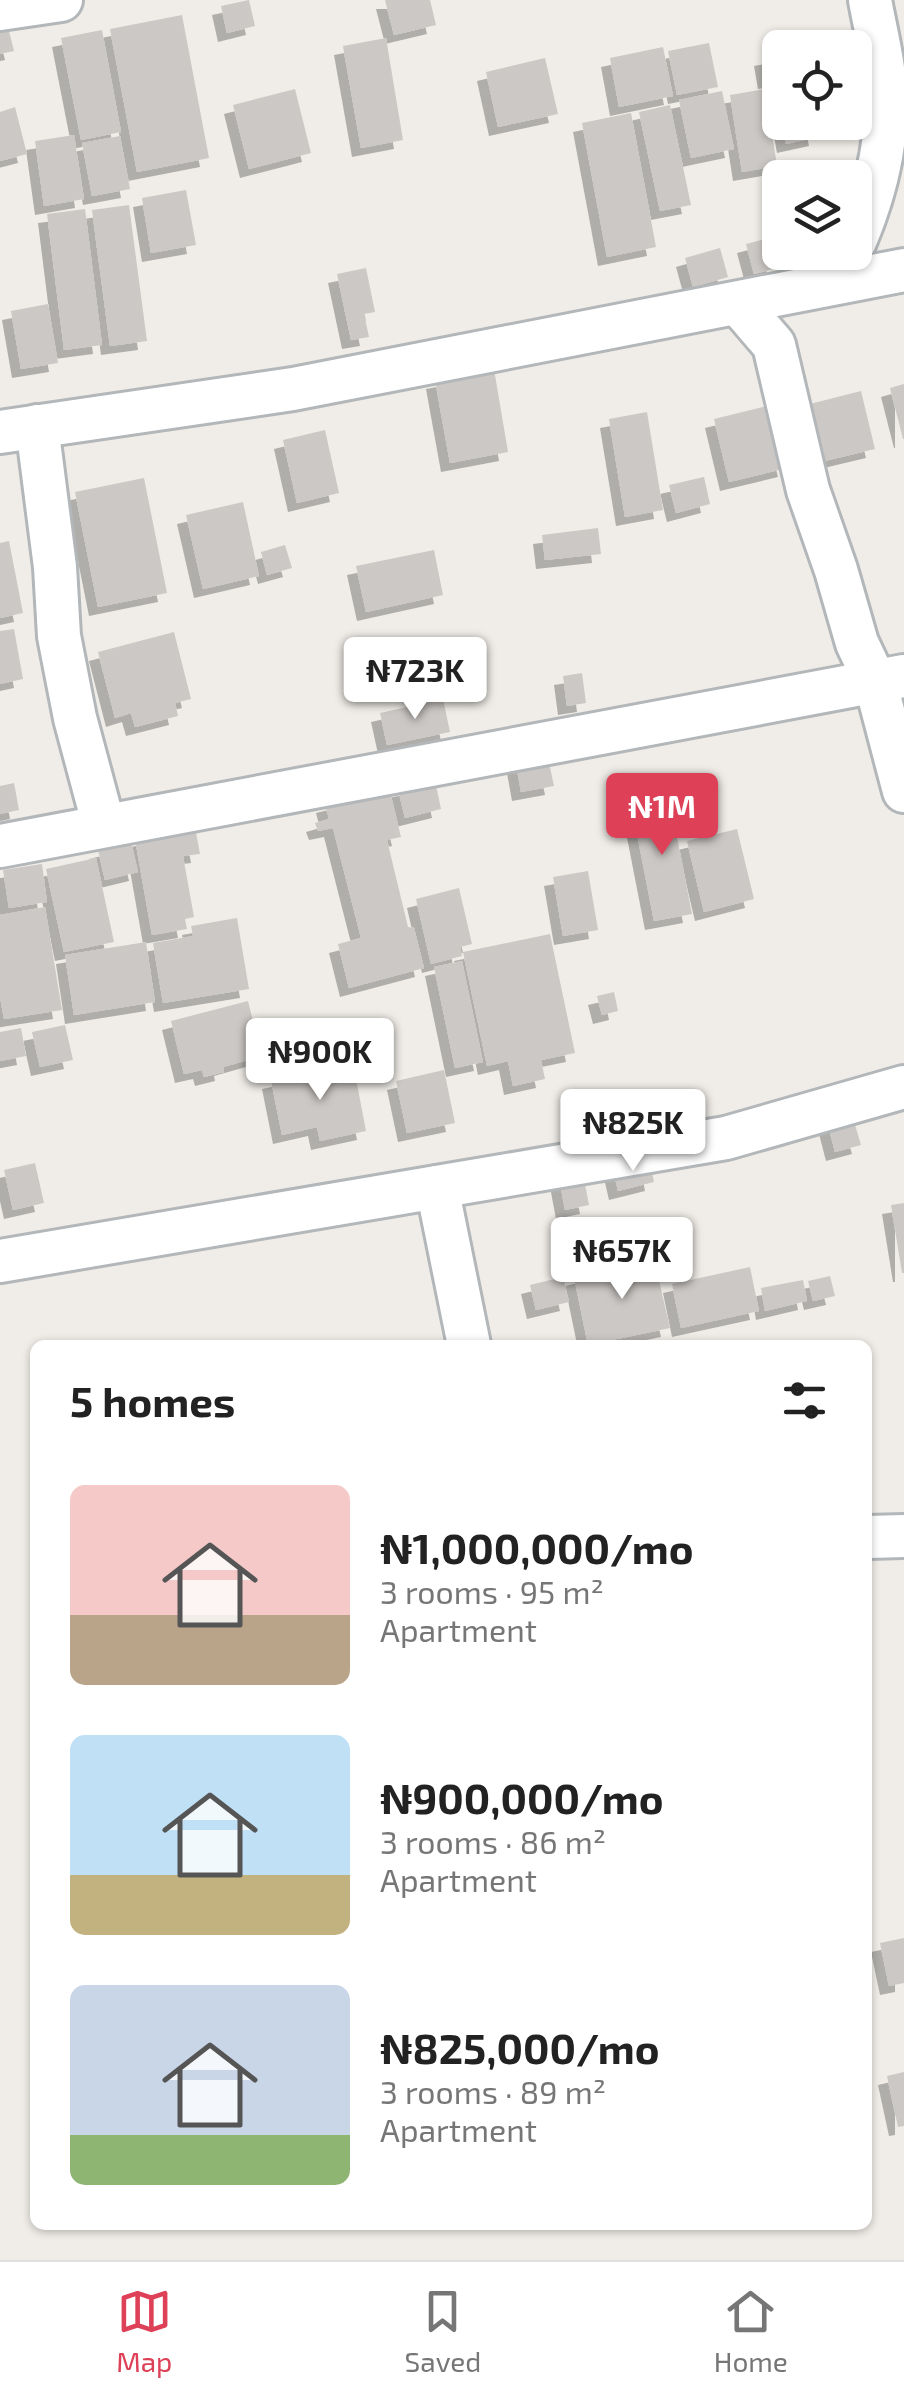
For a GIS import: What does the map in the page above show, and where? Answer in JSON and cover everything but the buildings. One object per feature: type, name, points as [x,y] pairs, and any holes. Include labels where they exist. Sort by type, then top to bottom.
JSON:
[{"type":"street","points":[[0,9],[61,0]]},
{"type":"street","points":[[870,0],[886,88],[872,203]]},
{"type":"street","points":[[872,269],[904,270]]},
{"type":"street","points":[[104,826],[75,718],[59,636],[55,567],[18,429],[293,389],[738,303],[838,270]]},
{"type":"street","points":[[738,303],[774,345],[808,490],[857,643],[890,678],[904,791]]},
{"type":"street","points":[[0,846],[890,678]]},
{"type":"street","points":[[0,1260],[726,1138],[904,1087]]},
{"type":"street","points":[[437,1186],[469,1340]]},
{"type":"street","points":[[872,1537],[904,1536]]}]
